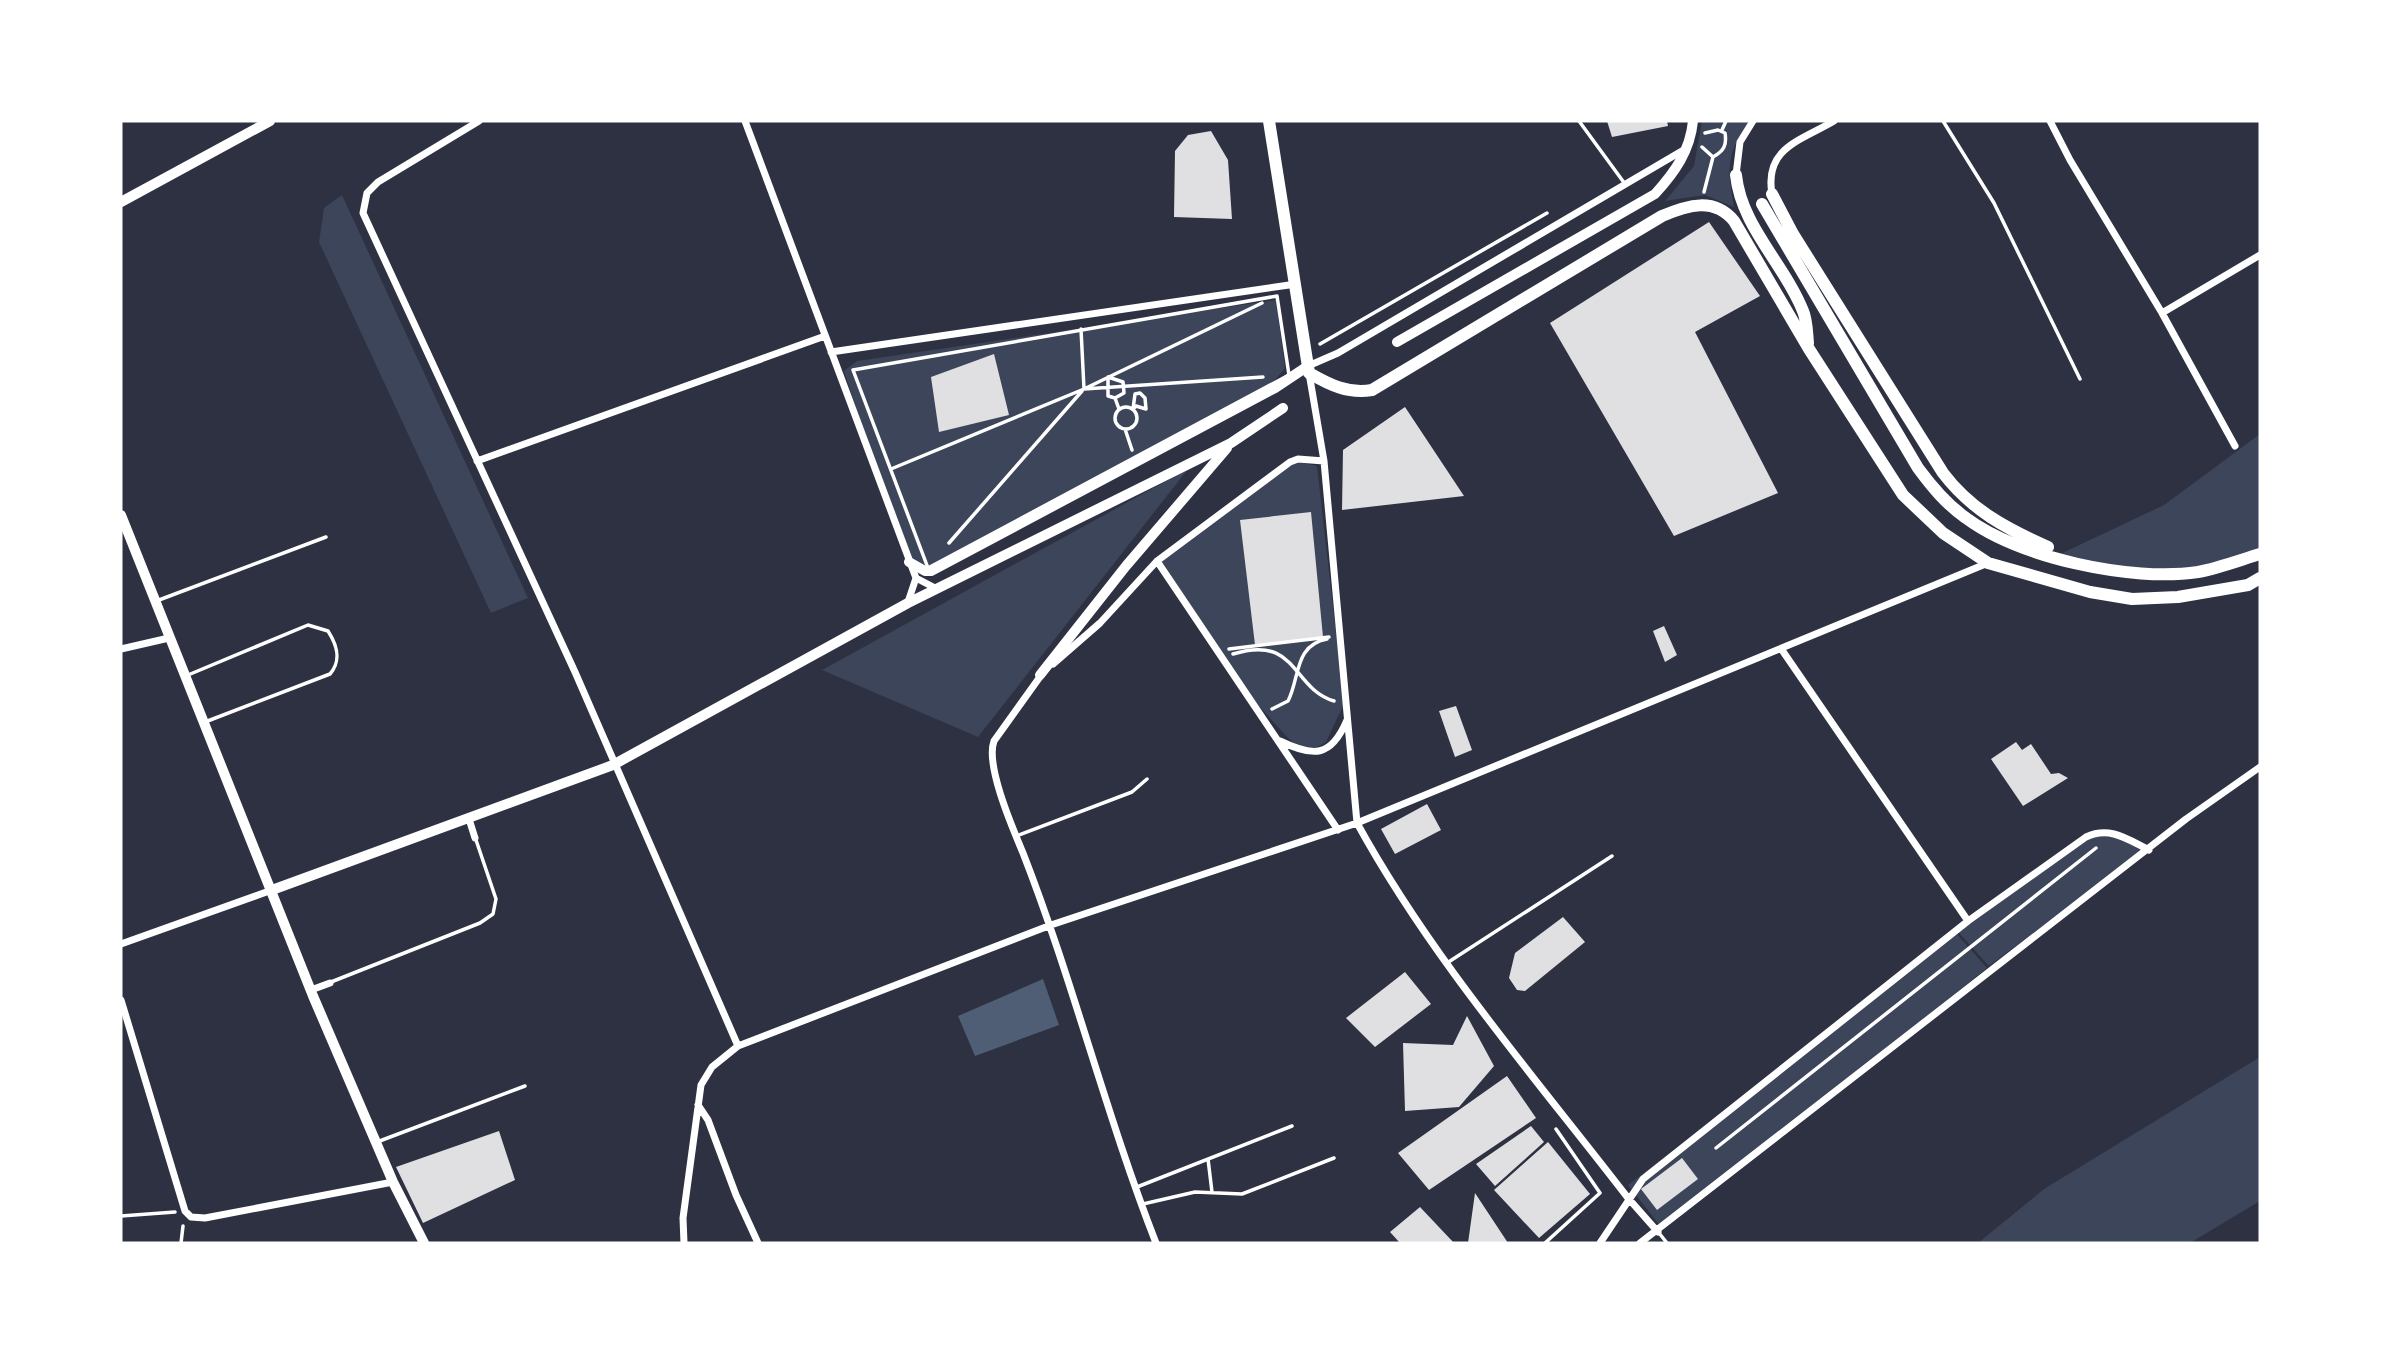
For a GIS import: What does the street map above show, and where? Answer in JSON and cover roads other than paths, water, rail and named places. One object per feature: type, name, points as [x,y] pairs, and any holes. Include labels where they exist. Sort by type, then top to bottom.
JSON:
[{"type":"highway","points":[[1269,121],[1293,285],[1309,369],[1346,390],[1372,390],[1662,216],[1700,204],[1716,206],[1734,221],[1809,349],[1903,495],[1943,533],[1988,563],[2090,592],[2132,599],[2178,597],[2248,584],[2260,578]]},
{"type":"highway","points":[[1736,175],[1737,190],[1747,212],[1803,312],[1809,349]]},
{"type":"highway","points":[[1772,194],[1793,234],[1943,473],[1961,497],[2014,531],[2115,570]]},
{"type":"highway","points":[[1762,204],[1918,468],[1937,494],[1966,519],[2003,540],[2115,570],[2164,574],[2199,572],[2260,554]]},
{"type":"main road","points":[[121,202],[256,125],[270,121]]},
{"type":"main road","points":[[1397,342],[1656,194],[1677,170],[1687,148],[1693,121]]},
{"type":"main road","points":[[909,562],[925,571],[932,571],[1309,369]]},
{"type":"main road","points":[[272,890],[614,765],[908,603],[1231,443],[1283,408]]},
{"type":"main road","points":[[1040,675],[1126,566],[1231,443]]},
{"type":"main road","points":[[121,515],[311,990],[393,1182],[424,1243]]},
{"type":"street","points":[[479,121],[378,182],[363,203],[368,229],[609,753],[737,1046]]},
{"type":"street","points":[[745,121],[909,562],[916,578],[937,589]]},
{"type":"street","points":[[1736,175],[1740,142],[1753,121]]},
{"type":"street","points":[[2050,121],[2070,160],[2162,313],[2235,446]]},
{"type":"street","points":[[1772,194],[1769,177],[1780,152],[1830,122]]},
{"type":"street","points":[[1658,1232],[1628,1198],[1447,963],[1379,863],[1357,823],[1324,461],[1309,369],[1687,148]]},
{"type":"street","points":[[2162,313],[2260,255]]},
{"type":"street","points":[[831,352],[1293,285]]},
{"type":"street","points":[[477,461],[825,337]]},
{"type":"street","points":[[1156,1243],[1051,925],[1016,836],[991,750],[1040,675],[1100,623],[1157,561],[1290,462],[1298,459],[1324,461]]},
{"type":"street","points":[[1157,561],[1338,830]]},
{"type":"street","points":[[684,1243],[683,1218],[702,1086],[712,1067],[737,1046],[1051,925],[1357,823],[1988,563]]},
{"type":"street","points":[[908,603],[916,578]]},
{"type":"street","points":[[121,649],[169,638]]},
{"type":"street","points":[[1782,650],[1968,921]]},
{"type":"street","points":[[1279,741],[1304,752],[1315,753],[1333,744],[1347,719]]},
{"type":"street","points":[[1640,1243],[1658,1232],[2186,819],[2260,768]]},
{"type":"street","points":[[469,819],[475,838]]},
{"type":"street","points":[[1600,1243],[1615,1225],[1628,1198],[1643,1178],[1968,921],[2086,836],[2096,832],[2116,833],[2149,850]]},
{"type":"street","points":[[121,944],[272,890]]},
{"type":"street","points":[[311,990],[330,983]]},
{"type":"street","points":[[121,1000],[186,1211],[191,1217],[205,1219],[393,1182]]},
{"type":"street","points":[[698,1105],[708,1119],[736,1195],[758,1243]]},
{"type":"lane","points":[[1579,121],[1625,184]]},
{"type":"lane","points":[[1943,121],[1994,202],[2080,379]]},
{"type":"lane","points":[[157,601],[326,537]]},
{"type":"lane","points":[[184,676],[296,627],[318,626],[328,631],[334,640],[337,659],[330,674],[203,722]]},
{"type":"lane","points":[[1016,836],[1132,792],[1147,779]]},
{"type":"lane","points":[[330,983],[480,923],[493,914],[496,899],[475,838]]},
{"type":"lane","points":[[1447,963],[1612,856]]},
{"type":"lane","points":[[376,1142],[526,1086]]},
{"type":"lane","points":[[1137,1187],[1292,1126]]},
{"type":"lane","points":[[1143,1205],[1195,1192],[1242,1194],[1334,1158]]},
{"type":"lane","points":[[1208,1159],[1212,1192]]},
{"type":"lane","points":[[1658,1232],[1667,1243]]}]
